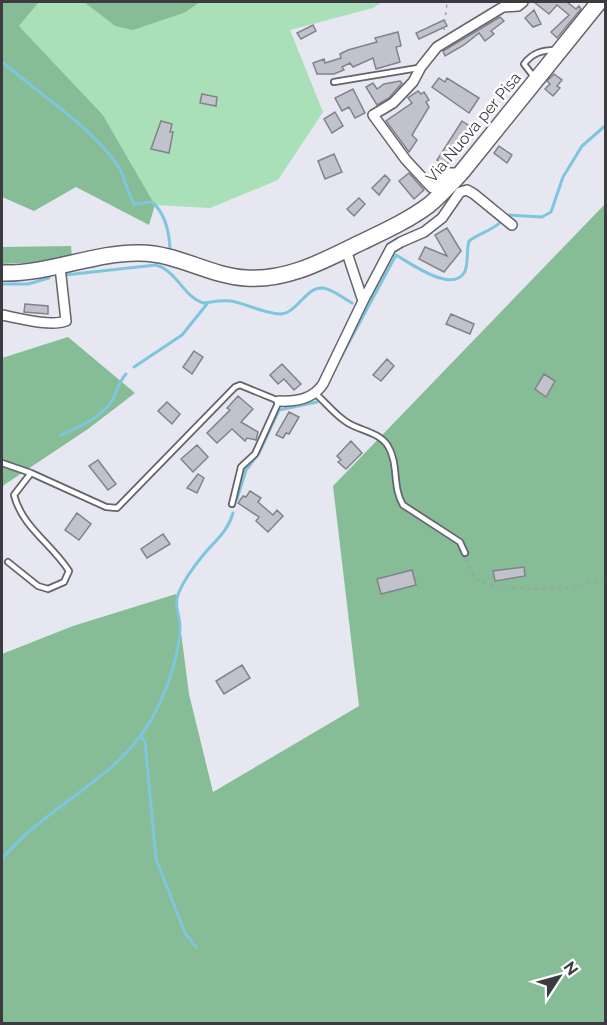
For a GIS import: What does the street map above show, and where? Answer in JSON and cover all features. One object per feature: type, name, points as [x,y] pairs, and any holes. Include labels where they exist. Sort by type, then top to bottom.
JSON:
[{"type":"main road","name":"Via Nuova per Pisa","points":[[2,273],[27,273],[117,255],[144,253],[171,257],[235,276],[260,278],[291,273],[346,250],[416,214],[438,197],[461,173],[559,50],[589,8],[599,2]]},
{"type":"street","points":[[461,173],[448,173],[432,188],[406,160],[374,115],[393,103],[407,89],[431,54],[445,42],[503,8],[518,6],[524,2]]},
{"type":"street","points":[[279,401],[294,402],[316,394],[391,248],[424,232],[442,218],[460,192],[467,190],[474,194],[512,225]]},
{"type":"street","points":[[346,250],[363,301]]},
{"type":"street","points":[[2,315],[46,322],[66,321],[60,267]]},
{"type":"lane","points":[[334,82],[421,68]]},
{"type":"lane","points":[[2,463],[31,473],[106,507],[117,508],[235,387],[240,386],[279,401],[255,454],[241,467],[232,504]]},
{"type":"lane","points":[[316,394],[348,423],[375,434],[388,445],[398,496],[403,505],[460,542],[465,553]]},
{"type":"lane","points":[[8,562],[38,586],[48,590],[64,582],[69,571],[33,531],[17,508],[14,495],[31,473]]},
{"type":"path","points":[[445,42],[447,2]]},
{"type":"path","points":[[465,553],[473,576],[484,584],[531,589],[574,587],[596,581],[606,581]]},
{"type":"green space","points":[[2,2],[39,2],[19,26],[103,115],[155,205],[149,225],[76,187],[34,211],[2,197]]},
{"type":"green space","points":[[39,2],[84,2],[115,26],[186,12],[200,2],[382,2],[373,8],[290,30],[323,112],[278,180],[210,208],[155,205],[103,115],[19,26]]},
{"type":"green space","points":[[84,2],[200,2],[186,12],[133,30],[115,26]]},
{"type":"green space","points":[[605,204],[605,1023],[2,1024],[2,654],[73,626],[176,594],[189,694],[213,792],[359,706],[333,486]]},
{"type":"green space","points":[[71,246],[72,257],[43,262],[2,264],[2,247]]},
{"type":"green space","points":[[68,337],[135,393],[88,429],[4,485],[2,489],[2,358]]},
{"type":"building","points":[[534,2],[567,2],[576,9],[579,6],[581,9],[557,38],[551,32],[569,15],[557,5],[549,14]]},
{"type":"building","points":[[534,10],[541,24],[533,27],[525,18]]},
{"type":"building","points":[[500,17],[504,21],[491,31],[494,34],[485,41],[479,33],[445,56],[443,51]]},
{"type":"building","points":[[444,20],[447,26],[419,39],[416,33]]},
{"type":"building","points":[[313,25],[316,31],[301,39],[297,33]]},
{"type":"building","points":[[398,32],[401,46],[396,47],[400,62],[376,69],[373,58],[353,67],[350,63],[342,67],[344,70],[334,74],[317,74],[313,63],[324,59],[325,63],[341,58],[340,54],[348,50],[377,42],[375,38]]},
{"type":"building","points":[[554,74],[562,80],[557,86],[560,88],[553,96],[545,89],[550,84],[547,81]]},
{"type":"building","points":[[439,78],[445,82],[447,78],[479,98],[469,113],[432,87]]},
{"type":"building","points":[[400,81],[402,83],[389,98],[377,105],[366,87],[373,83],[377,89],[384,84]]},
{"type":"building","points":[[353,89],[365,113],[355,118],[349,107],[342,111],[335,98]]},
{"type":"building","points":[[418,91],[421,94],[424,92],[429,100],[426,102],[429,107],[412,135],[417,140],[409,152],[386,121],[412,103],[408,98]]},
{"type":"building","points":[[202,94],[217,97],[216,106],[200,103]]},
{"type":"building","points":[[335,112],[343,126],[332,133],[324,119]]},
{"type":"building","points":[[161,121],[172,124],[170,132],[173,132],[169,153],[151,149]]},
{"type":"building","points":[[462,121],[471,127],[446,166],[437,160]]},
{"type":"building","points":[[499,146],[512,155],[507,163],[494,153]]},
{"type":"building","points":[[334,154],[342,172],[325,179],[318,161]]},
{"type":"building","points":[[409,173],[424,190],[414,199],[399,181]]},
{"type":"building","points":[[385,175],[390,180],[379,195],[372,188]]},
{"type":"building","points":[[359,198],[365,204],[354,216],[347,209]]},
{"type":"building","points":[[447,228],[461,251],[444,272],[419,259],[425,247],[447,256],[435,235]]},
{"type":"building","points":[[25,304],[48,306],[48,314],[24,312]]},
{"type":"building","points":[[451,314],[474,324],[470,334],[446,324]]},
{"type":"building","points":[[194,351],[203,357],[192,374],[183,367]]},
{"type":"building","points":[[387,359],[394,366],[381,381],[373,375]]},
{"type":"building","points":[[282,364],[301,384],[294,390],[284,379],[278,384],[270,375]]},
{"type":"building","points":[[544,374],[555,381],[546,397],[535,389]]},
{"type":"building","points":[[238,396],[253,409],[241,422],[258,432],[256,440],[247,438],[245,441],[232,429],[217,443],[207,433],[230,410],[227,408]]},
{"type":"building","points":[[167,402],[180,414],[172,424],[158,411]]},
{"type":"building","points":[[289,412],[299,417],[289,434],[286,433],[283,438],[276,435]]},
{"type":"building","points":[[351,441],[362,453],[346,469],[338,462],[341,460],[337,456]]},
{"type":"building","points":[[197,445],[208,457],[193,472],[181,459]]},
{"type":"building","points":[[98,460],[116,484],[108,490],[89,466]]},
{"type":"building","points":[[198,474],[204,478],[197,493],[187,488]]},
{"type":"building","points":[[250,491],[261,498],[258,502],[273,515],[277,510],[283,516],[268,532],[256,521],[259,517],[238,503]]},
{"type":"building","points":[[77,513],[91,524],[79,540],[65,530]]},
{"type":"building","points":[[163,534],[170,544],[147,558],[141,549]]},
{"type":"building","points":[[524,567],[525,576],[495,581],[493,571]]},
{"type":"building","points":[[412,570],[416,585],[381,594],[377,579]]},
{"type":"building","points":[[242,665],[250,678],[224,694],[216,681]]},
{"type":"waterway","points":[[2,62],[80,124],[94,138],[118,166],[134,204],[152,202],[156,206],[163,217],[170,248]]},
{"type":"waterway","points":[[506,215],[542,217],[551,212],[563,177],[582,146],[606,125]]},
{"type":"waterway","points":[[340,359],[396,255],[440,278],[450,280],[458,278],[466,270],[469,241],[502,221]]},
{"type":"waterway","points":[[65,275],[156,265],[169,272],[190,295],[203,303],[231,301],[280,314],[292,310],[312,291],[323,288],[352,303]]},
{"type":"waterway","points":[[2,284],[28,284],[49,278]]},
{"type":"waterway","points":[[134,367],[182,335],[207,304]]},
{"type":"waterway","points":[[61,435],[90,421],[103,411],[113,399],[126,374]]},
{"type":"waterway","points":[[237,499],[246,470],[259,453],[279,410],[317,402]]},
{"type":"waterway","points":[[2,859],[42,821],[107,771],[144,732],[162,698],[176,659],[180,628],[177,596],[194,567],[225,530],[233,513]]},
{"type":"waterway","points":[[141,737],[145,741],[156,859],[185,933],[196,947]]}]
